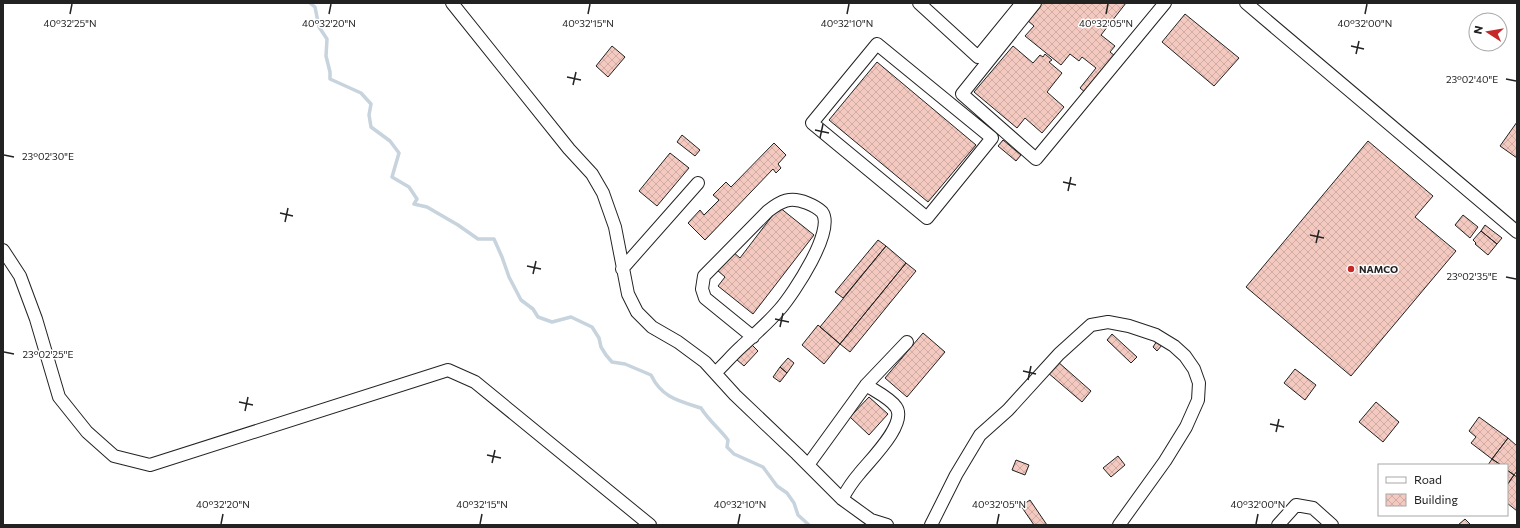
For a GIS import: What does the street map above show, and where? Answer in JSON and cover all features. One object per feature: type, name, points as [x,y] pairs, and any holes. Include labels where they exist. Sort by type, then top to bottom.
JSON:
[{"type":"street","points":[[452,3],[569,149],[592,174],[604,193],[615,227],[628,294],[637,312],[652,327],[678,342],[705,362],[735,395],[842,499],[872,520],[887,525]]},
{"type":"street","points":[[919,3],[978,58],[1022,3]]},
{"type":"street","points":[[950,104],[1031,3]]},
{"type":"street","points":[[1034,3],[962,94],[1036,159],[1165,3]]},
{"type":"street","points":[[1246,3],[1517,232]]},
{"type":"street","points":[[878,44],[950,104],[992,138],[927,218],[812,123],[878,44]]},
{"type":"street","points":[[622,269],[698,183]]},
{"type":"street","points":[[716,373],[740,347],[753,337],[781,308],[819,247],[826,221],[823,213],[817,208],[804,202],[790,199],[778,204],[768,211],[704,276],[702,289],[705,298],[753,337]]},
{"type":"street","points":[[3,250],[20,276],[34,312],[59,397],[87,432],[114,456],[150,465],[448,370],[475,382],[650,525]]},
{"type":"street","points":[[932,525],[956,475],[980,435],[1008,410],[1059,354],[1091,325],[1108,322],[1129,326],[1156,335],[1174,346],[1186,356],[1194,369],[1199,383],[1198,400],[1186,428],[1165,461],[1119,525]]},
{"type":"street","points":[[808,466],[866,385],[907,342]]},
{"type":"street","points":[[842,499],[847,489],[888,438],[898,416],[896,406],[866,385]]},
{"type":"street","points":[[1278,525],[1296,505],[1313,508],[1332,525]]},
{"type":"building","points":[[1041,3],[1126,3],[1101,35],[1115,46],[1110,52],[1115,56],[1086,93],[1080,88],[1096,68],[1082,57],[1079,61],[1070,54],[1061,65],[1025,36],[1034,26],[1027,20]]},
{"type":"building","points":[[1185,14],[1239,58],[1214,86],[1162,42]]},
{"type":"building","points":[[612,46],[625,57],[608,77],[596,66]]},
{"type":"building","points":[[1013,46],[1033,63],[1040,55],[1043,57],[1045,54],[1052,60],[1049,62],[1062,73],[1047,92],[1064,107],[1042,133],[1025,118],[1017,128],[974,92]]},
{"type":"building","points":[[877,62],[976,145],[928,202],[829,120]]},
{"type":"building","points":[[1517,122],[1517,158],[1500,146]]},
{"type":"building","points":[[682,135],[700,150],[695,156],[677,142]]},
{"type":"building","points":[[1003,140],[1021,155],[1016,161],[998,146]]},
{"type":"building","name":"NAMCO","points":[[1368,141],[1433,196],[1415,217],[1456,251],[1351,376],[1246,287]]},
{"type":"building","points":[[774,143],[786,155],[778,164],[781,168],[776,173],[773,169],[705,240],[688,223],[700,210],[704,215],[719,200],[713,195],[726,182],[731,187]]},
{"type":"building","points":[[670,153],[689,168],[657,206],[639,191]]},
{"type":"building","points":[[779,207],[814,235],[753,314],[718,286],[725,277],[717,270],[732,251],[740,258]]},
{"type":"building","points":[[1463,215],[1478,227],[1470,238],[1455,225]]},
{"type":"building","points":[[1485,225],[1502,238],[1497,244],[1481,231]]},
{"type":"building","points":[[1481,231],[1497,244],[1488,255],[1475,244],[1476,243],[1473,240]]},
{"type":"building","points":[[878,240],[886,246],[843,298],[835,292]]},
{"type":"building","points":[[886,246],[906,263],[840,344],[820,327]]},
{"type":"building","points":[[906,263],[916,271],[850,352],[840,344]]},
{"type":"building","points":[[818,325],[840,344],[824,364],[802,345]]},
{"type":"building","points":[[923,333],[945,352],[907,397],[885,378]]},
{"type":"building","points":[[1112,334],[1137,357],[1131,363],[1107,340]]},
{"type":"building","points":[[1157,341],[1162,345],[1157,351],[1153,347]]},
{"type":"building","points":[[750,343],[758,351],[744,366],[736,359]]},
{"type":"building","points":[[788,358],[794,363],[787,373],[780,367]]},
{"type":"building","points":[[1057,361],[1091,391],[1082,402],[1047,372]]},
{"type":"building","points":[[780,367],[787,373],[780,382],[773,377]]},
{"type":"building","points":[[1295,369],[1316,385],[1305,400],[1284,383]]},
{"type":"building","points":[[869,397],[888,414],[869,435],[850,417]]},
{"type":"building","points":[[1376,402],[1399,422],[1383,442],[1359,422]]},
{"type":"building","points":[[1479,417],[1508,438],[1492,459],[1471,443],[1476,437],[1469,431]]},
{"type":"building","points":[[1508,438],[1517,446],[1517,471],[1514,475],[1508,471],[1508,464],[1500,464],[1492,459]]},
{"type":"building","points":[[1118,456],[1125,465],[1111,477],[1103,468]]},
{"type":"building","points":[[1492,459],[1500,464],[1489,464]]},
{"type":"building","points":[[1016,460],[1029,465],[1025,475],[1012,470]]},
{"type":"building","points":[[1508,471],[1514,475],[1508,484]]},
{"type":"building","points":[[1514,475],[1517,477],[1517,511],[1508,504],[1508,484]]},
{"type":"building","points":[[1030,500],[1047,525],[1034,525],[1021,506]]},
{"type":"building","points":[[1465,519],[1471,525],[1458,525]]},
{"type":"waterway","points":[[310,3],[315,7],[319,27],[327,39],[326,56],[330,79],[361,93],[371,104],[369,115],[371,127],[390,141],[399,153],[392,177],[409,187],[417,199],[414,204],[427,207],[458,225],[478,239],[494,239],[509,277],[521,300],[533,309],[538,317],[552,322],[571,317],[592,327],[599,338],[601,347],[612,362],[625,364],[651,375],[660,389],[672,398],[701,408],[707,417],[728,440],[727,447],[734,454],[763,467],[777,486],[787,493],[794,503],[798,515],[809,525]]},
{"type":"place","name":"NAMCO","points":[[1351,269]]}]
